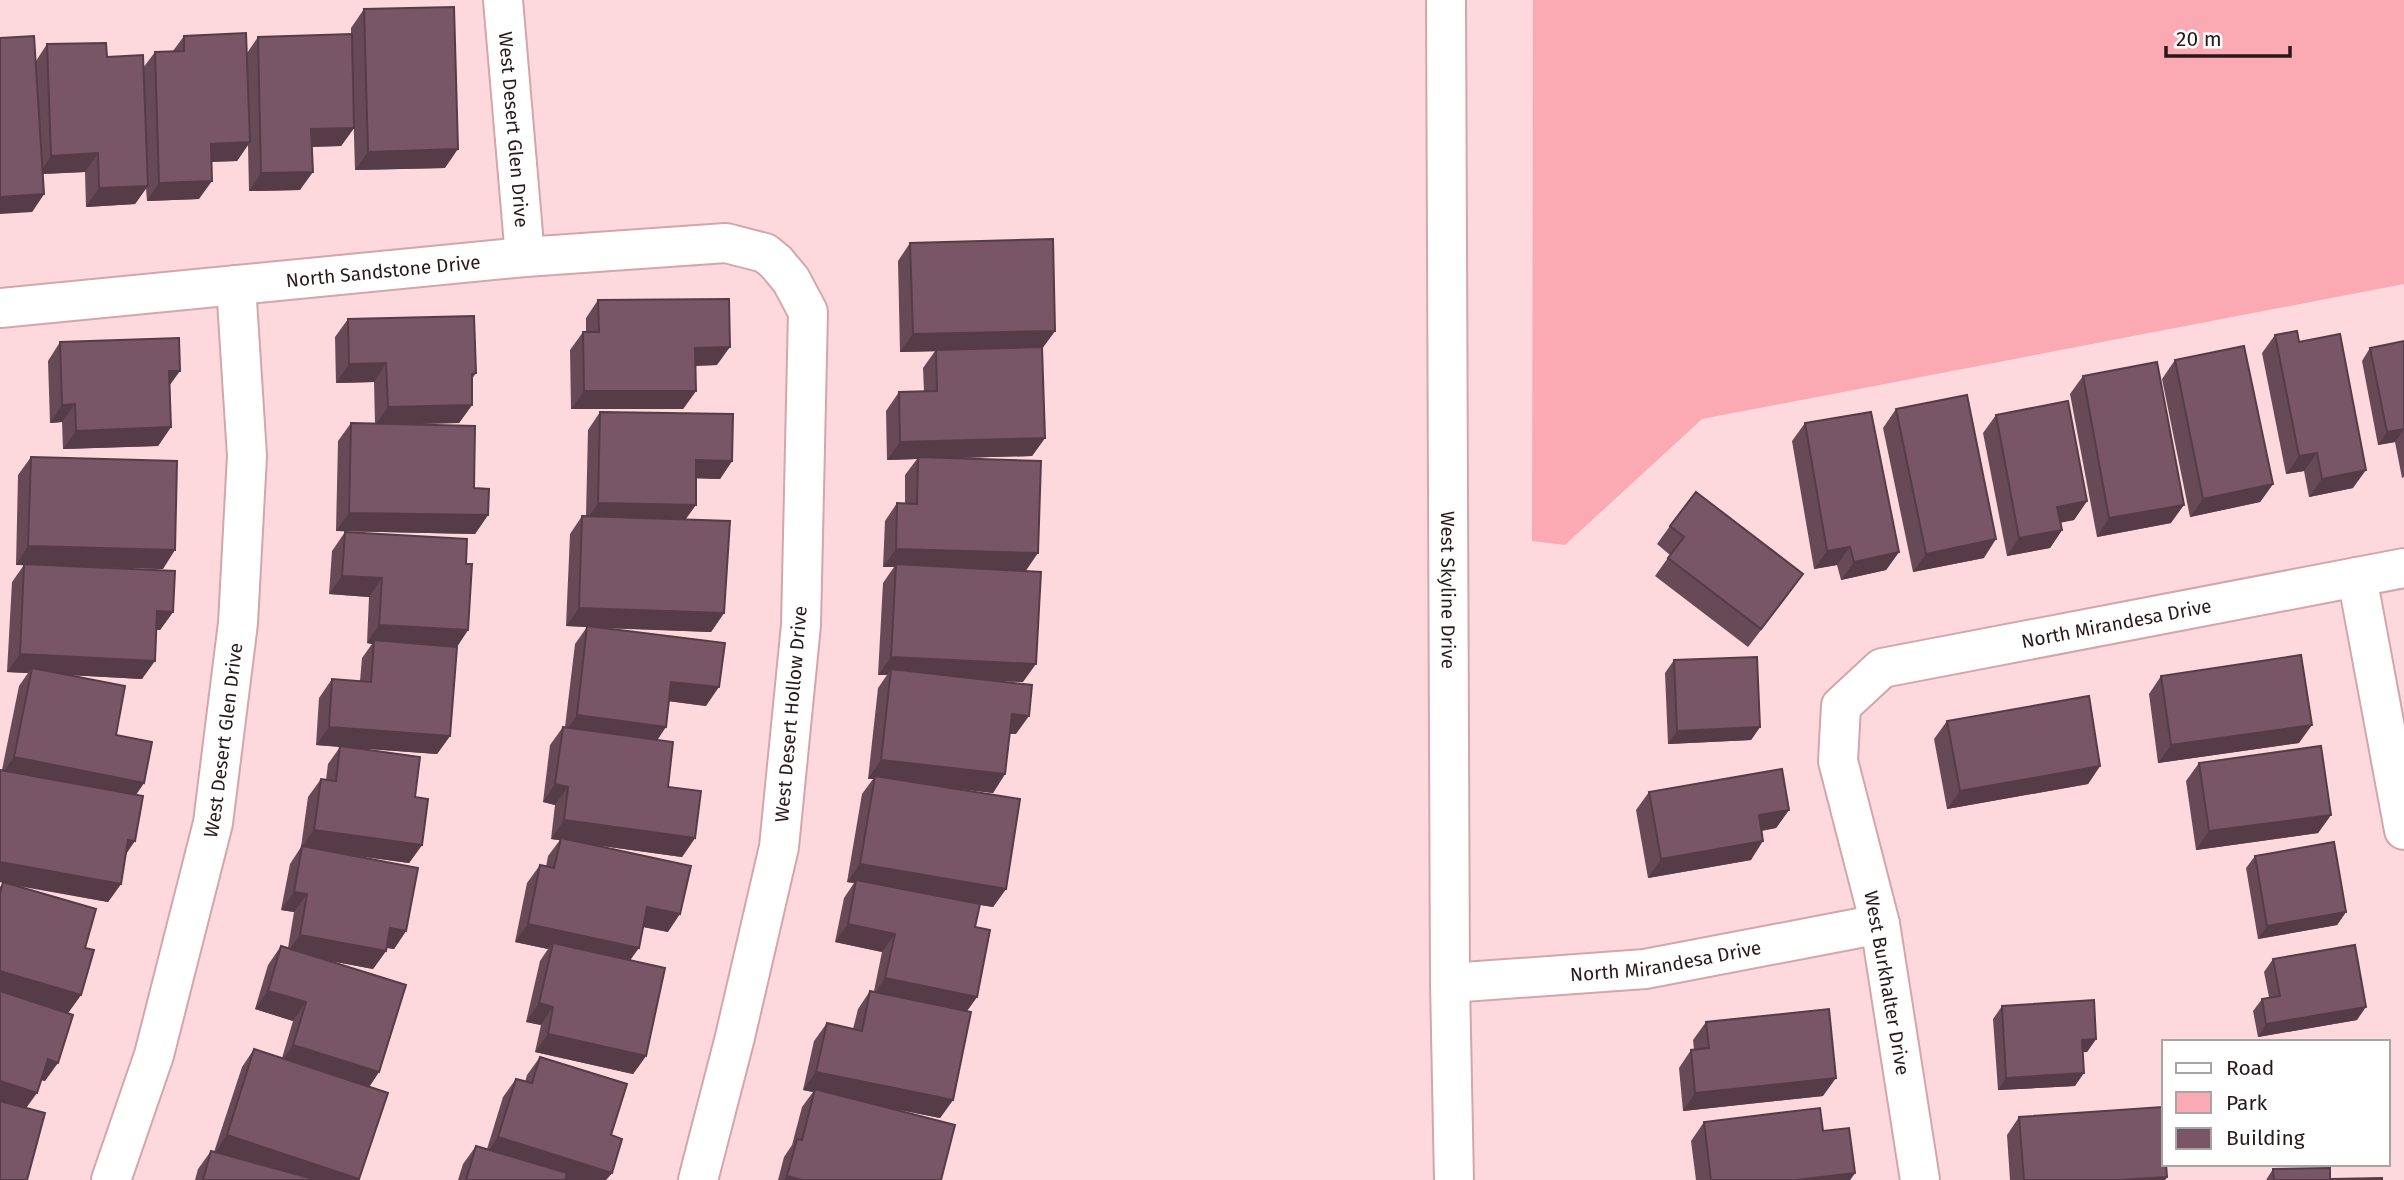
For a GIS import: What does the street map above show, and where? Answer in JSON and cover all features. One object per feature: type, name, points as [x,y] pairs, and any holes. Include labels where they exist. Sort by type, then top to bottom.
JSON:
[{"type":"street","name":"West Desert Glen Drive","points":[[503,0],[525,257]]},
{"type":"street","name":"West Skyline Drive","points":[[1446,15],[1450,983],[1454,1180]]},
{"type":"street","name":"North Sandstone Drive","points":[[0,308],[525,257],[726,243],[765,253]]},
{"type":"street","name":"West Desert Hollow Drive","points":[[698,1180],[736,1037],[779,847],[801,625],[808,312],[791,280],[765,253]]},
{"type":"street","name":"West Desert Glen Drive","points":[[111,1180],[154,1055],[213,823],[238,624],[247,456],[236,285]]},
{"type":"street","name":"North Mirandesa Drive","points":[[1841,706],[1882,668],[2404,568]]},
{"type":"street","points":[[2357,577],[2404,830]]},
{"type":"street","name":"West Burkhalter Drive","points":[[1841,706],[1838,761],[1880,924],[1920,1180]]},
{"type":"street","name":"North Mirandesa Drive","points":[[1450,983],[1645,969],[1880,924]]},
{"type":"green space","points":[[1533,0],[2404,0],[2404,284],[1702,419],[1565,545],[1532,541]]},
{"type":"building","points":[[454,7],[458,149],[368,152],[364,9]]},
{"type":"building","points":[[246,33],[250,142],[211,144],[212,181],[159,183],[155,52],[184,51],[184,36]]},
{"type":"building","points":[[352,34],[354,128],[311,129],[313,172],[261,173],[258,37]]},
{"type":"building","points":[[34,36],[44,194],[0,197],[0,38]]},
{"type":"building","points":[[106,43],[107,57],[143,55],[148,186],[99,188],[98,153],[51,156],[47,44]]},
{"type":"building","points":[[1053,239],[1055,331],[913,334],[910,243]]},
{"type":"building","points":[[729,299],[730,347],[695,348],[696,391],[584,391],[583,332],[599,332],[598,300]]},
{"type":"building","points":[[474,316],[476,373],[472,374],[472,405],[388,407],[386,363],[349,364],[348,319]]},
{"type":"building","points":[[2297,331],[2299,342],[2340,334],[2366,470],[2322,479],[2317,453],[2299,456],[2275,335]]},
{"type":"building","points":[[179,338],[180,371],[169,371],[171,427],[76,431],[75,404],[62,405],[60,342]]},
{"type":"building","points":[[2404,341],[2404,429],[2387,432],[2370,348]]},
{"type":"building","points":[[2244,346],[2273,484],[2203,499],[2175,360]]},
{"type":"building","points":[[1042,347],[1045,438],[900,442],[899,392],[937,391],[936,350]]},
{"type":"building","points":[[2157,362],[2184,505],[2109,518],[2083,376]]},
{"type":"building","points":[[1967,395],[1996,539],[1926,554],[1896,409]]},
{"type":"building","points":[[2068,401],[2087,501],[2057,507],[2062,530],[2019,538],[1996,415]]},
{"type":"building","points":[[600,412],[733,414],[732,461],[696,460],[696,505],[598,503]]},
{"type":"building","points":[[1871,412],[1899,552],[1854,562],[1850,547],[1827,551],[1805,423]]},
{"type":"building","points":[[351,423],[475,426],[474,488],[489,489],[488,515],[349,513]]},
{"type":"building","points":[[31,457],[177,461],[175,550],[28,546]]},
{"type":"building","points":[[918,457],[1041,461],[1038,553],[896,549],[897,503],[917,504]]},
{"type":"building","points":[[1696,492],[1803,574],[1761,629],[1668,558],[1684,537],[1670,526]]},
{"type":"building","points":[[582,516],[730,521],[724,613],[579,608]]},
{"type":"building","points":[[345,532],[467,539],[466,564],[472,564],[468,630],[379,625],[382,578],[342,576]]},
{"type":"building","points":[[24,564],[175,571],[173,612],[157,611],[155,661],[20,654]]},
{"type":"building","points":[[896,564],[1041,572],[1036,664],[891,657]]},
{"type":"building","points":[[587,626],[725,643],[719,687],[671,682],[666,727],[577,715]]},
{"type":"building","points":[[374,640],[457,647],[450,736],[329,727],[332,679],[371,682]]},
{"type":"building","points":[[2301,655],[2312,725],[2171,745],[2161,676]]},
{"type":"building","points":[[1757,657],[1760,727],[1677,731],[1674,660]]},
{"type":"building","points":[[32,668],[125,686],[116,735],[152,742],[144,783],[14,757]]},
{"type":"building","points":[[891,669],[1032,685],[1029,716],[1012,714],[1005,774],[881,760]]},
{"type":"building","points":[[2089,696],[2100,766],[1960,791],[1947,721]]},
{"type":"building","points":[[563,727],[673,742],[668,787],[701,791],[695,838],[564,820],[568,787],[555,784]]},
{"type":"building","points":[[340,746],[420,757],[415,797],[428,799],[422,845],[314,830],[321,779],[336,781]]},
{"type":"building","points":[[2321,746],[2331,815],[2209,831],[2199,763]]},
{"type":"building","points":[[1782,769],[1789,810],[1759,815],[1763,841],[1661,859],[1649,792]]},
{"type":"building","points":[[0,770],[143,796],[135,841],[128,840],[121,884],[0,862]]},
{"type":"building","points":[[875,776],[1020,799],[1006,889],[860,864]]},
{"type":"building","points":[[561,838],[691,866],[680,914],[647,907],[639,948],[528,924],[540,865],[554,868]]},
{"type":"building","points":[[2334,842],[2346,912],[2267,926],[2255,856]]},
{"type":"building","points":[[302,846],[418,868],[406,931],[390,928],[386,951],[300,935],[307,894],[294,892]]},
{"type":"building","points":[[856,880],[980,904],[975,927],[990,930],[977,997],[885,978],[895,934],[848,924]]},
{"type":"building","points":[[3,882],[96,909],[85,948],[94,950],[81,995],[0,971],[0,894]]},
{"type":"building","points":[[553,943],[665,968],[646,1056],[548,1034],[553,1007],[539,1003]]},
{"type":"building","points":[[2355,945],[2366,1007],[2266,1024],[2262,999],[2280,996],[2273,959]]},
{"type":"building","points":[[281,946],[406,985],[379,1072],[293,1045],[306,1002],[268,991]]},
{"type":"building","points":[[0,991],[73,1015],[58,1063],[48,1059],[37,1093],[0,1081]]},
{"type":"building","points":[[870,991],[971,1012],[953,1100],[816,1072],[827,1023],[862,1031]]},
{"type":"building","points":[[2094,1000],[2096,1039],[2082,1040],[2084,1073],[2006,1078],[2002,1006]]},
{"type":"building","points":[[1829,1009],[1836,1078],[1695,1093],[1691,1050],[1709,1048],[1706,1022]]},
{"type":"building","points":[[254,1049],[388,1093],[359,1179],[227,1135]]},
{"type":"building","points":[[540,1057],[627,1084],[611,1135],[622,1139],[612,1173],[498,1137],[516,1079],[532,1083]]},
{"type":"building","points":[[815,1089],[955,1125],[941,1180],[802,1180],[787,1176],[797,1139],[802,1140]]},
{"type":"building","points":[[0,1101],[45,1113],[27,1180],[0,1180]]},
{"type":"building","points":[[2162,1107],[2162,1166],[2166,1166],[2167,1177],[2024,1180],[2019,1117]]},
{"type":"building","points":[[1820,1108],[1823,1131],[1849,1128],[1855,1173],[1796,1180],[1711,1180],[1704,1122]]},
{"type":"building","points":[[476,1146],[567,1173],[565,1180],[466,1180]]},
{"type":"building","points":[[211,1151],[317,1180],[203,1180]]},
{"type":"building","points":[[2330,1168],[2330,1179],[2382,1180],[2274,1180],[2273,1169]]}]
